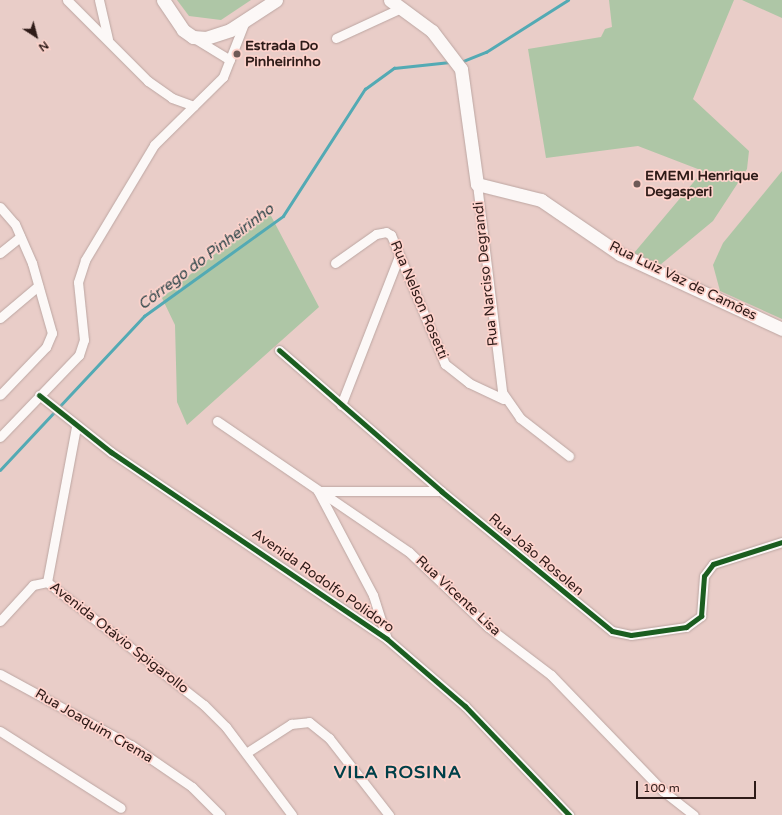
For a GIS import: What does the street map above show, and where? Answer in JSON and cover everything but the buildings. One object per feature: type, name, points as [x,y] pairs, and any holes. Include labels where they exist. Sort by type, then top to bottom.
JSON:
[{"type":"main road","points":[[163,0],[175,21],[193,37],[218,35],[245,21],[276,0]]},
{"type":"main road","points":[[390,0],[401,8]]},
{"type":"main road","name":"Rua Narciso Degrandi","points":[[401,8],[432,31],[458,63],[477,184]]},
{"type":"main road","name":"Rua Luiz Vaz de Camões","points":[[477,184],[541,200],[620,254],[782,329]]},
{"type":"street","points":[[67,0],[148,81],[172,98],[194,106]]},
{"type":"street","points":[[99,0],[108,40]]},
{"type":"street","points":[[336,38],[401,8]]},
{"type":"street","points":[[0,437],[83,348],[78,282],[92,246],[143,160],[220,81],[245,21]]},
{"type":"street","points":[[193,37],[230,60]]},
{"type":"street","name":"Rua Narciso Degrandi","points":[[477,184],[494,345],[504,399],[520,418],[569,456]]},
{"type":"street","points":[[0,207],[20,237],[38,286],[52,333],[46,347],[0,395]]},
{"type":"street","name":"Rua Nelson Rosetti","points":[[335,263],[382,232],[394,240],[399,256],[445,364],[469,383],[504,399]]},
{"type":"street","points":[[0,253],[20,237]]},
{"type":"street","points":[[341,405],[399,256]]},
{"type":"street","points":[[0,318],[38,286]]},
{"type":"street","name":"Rua João Rosolen","points":[[279,350],[341,405],[581,608],[621,634],[680,628],[695,622],[703,607],[704,576],[713,564],[782,542]]},
{"type":"street","name":"Avenida Rodolfo Polidoro","points":[[39,395],[76,427],[387,639],[465,706],[570,815]]},
{"type":"street","name":"Rua Vicente Lisa","points":[[217,421],[414,556],[483,623],[551,675],[663,791],[694,815]]},
{"type":"street","name":"Avenida Otávio Spigarollo","points":[[76,427],[46,582],[204,705],[246,753],[292,815]]},
{"type":"street","points":[[387,639],[370,588],[318,490],[441,490]]},
{"type":"street","points":[[0,621],[33,585],[46,582]]},
{"type":"street","name":"Rua Joaquim Crema","points":[[0,674],[131,745],[192,787],[220,815]]},
{"type":"street","points":[[246,753],[291,724],[309,722],[329,738],[389,815]]},
{"type":"street","points":[[0,731],[121,808]]},
{"type":"green space","points":[[177,0],[251,0],[221,20],[189,16]]},
{"type":"green space","points":[[609,0],[734,0],[693,99],[749,151],[747,169],[713,221],[660,265],[634,253],[703,171],[638,146],[546,158],[528,49],[601,37],[605,29],[612,27]]},
{"type":"green space","points":[[742,0],[782,0],[782,18]]},
{"type":"green space","points":[[782,171],[782,319],[720,291],[713,265],[723,243]]},
{"type":"green space","points":[[270,214],[319,307],[187,425],[177,402],[175,325],[162,298],[221,249]]},
{"type":"waterway","name":"Córrego do Pinheirinho","points":[[461,62],[486,52],[568,0]]},
{"type":"waterway","name":"Córrego do Pinheirinho","points":[[0,470],[144,316],[283,216],[365,89],[394,68],[450,62]]},
{"type":"cycle path","points":[[279,350],[441,491],[612,631],[631,635],[686,627],[701,616],[704,576],[713,564],[782,542]]},
{"type":"cycle path","points":[[39,395],[111,452],[387,639],[465,706],[569,815]]},
{"type":"place","name":"Estrada Do Pinheirinho","points":[[237,54]]},
{"type":"place","name":"EMEMI Henrique Degasperi","points":[[637,184]]},
{"type":"district","name":"VILA ROSINA","points":[[398,772]]}]
